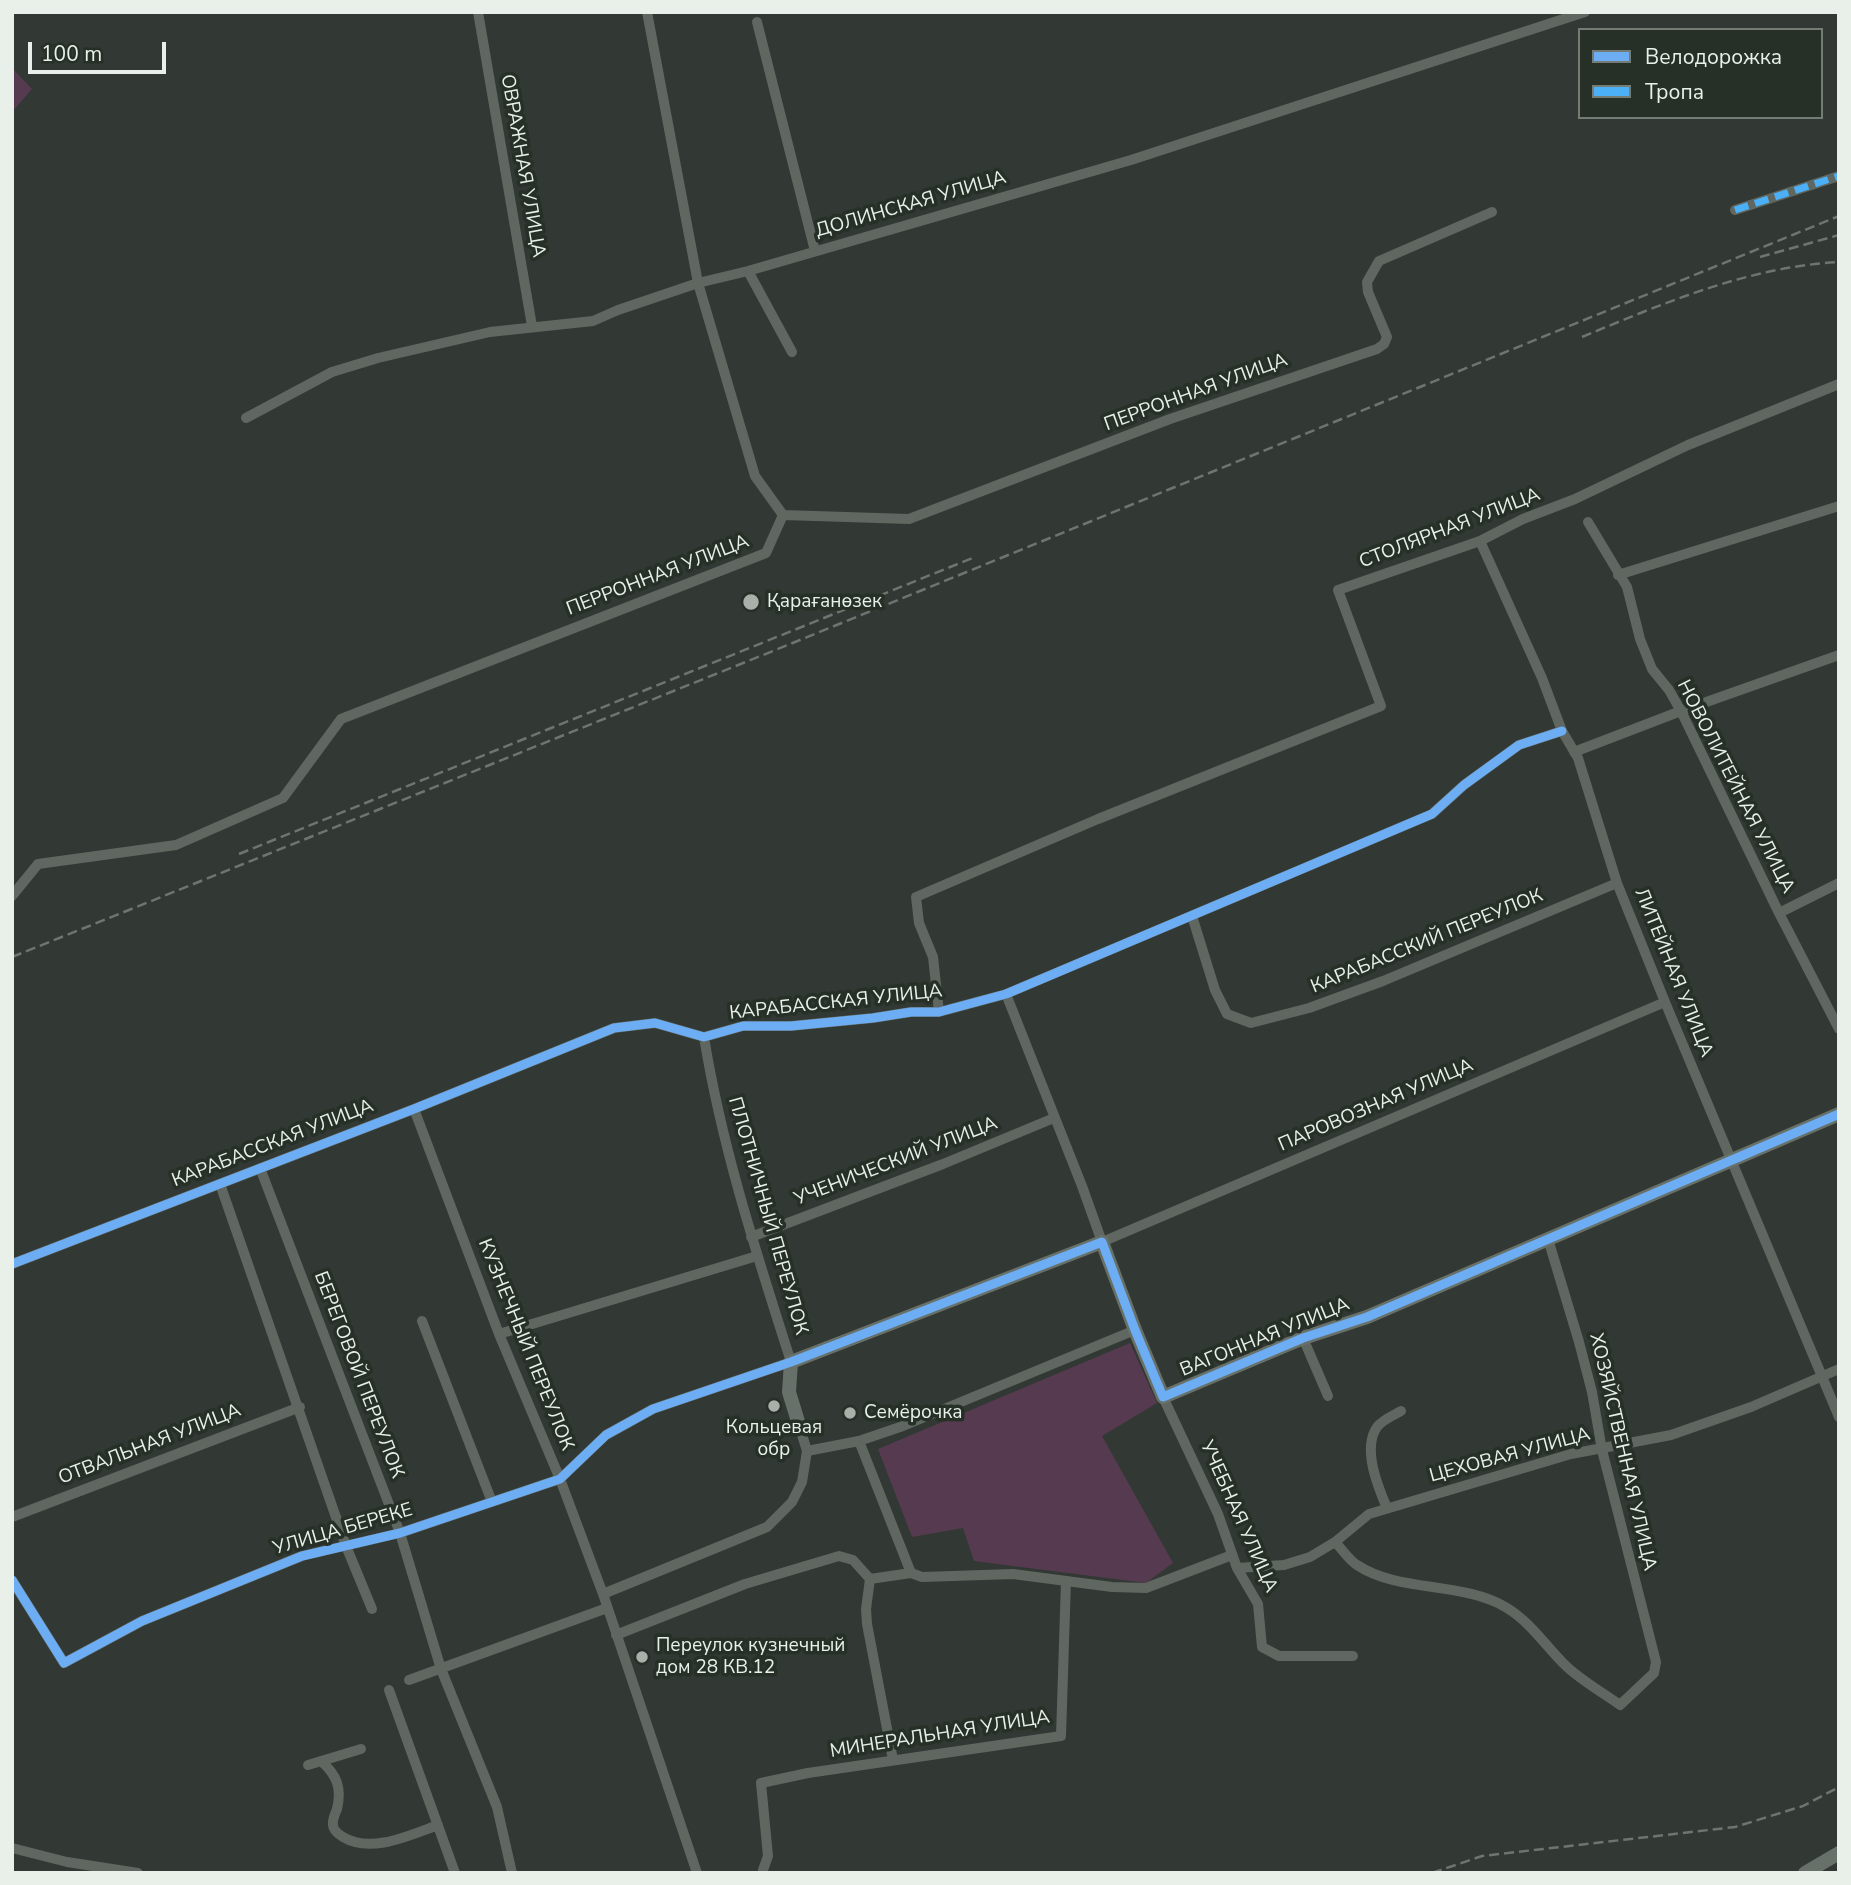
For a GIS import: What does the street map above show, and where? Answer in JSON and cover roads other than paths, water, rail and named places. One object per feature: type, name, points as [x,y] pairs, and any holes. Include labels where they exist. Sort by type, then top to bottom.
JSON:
[{"type":"street","name":"ОВРАЖНАЯ УЛИЦА","points":[[478,12],[532,326]]},
{"type":"street","points":[[646,12],[698,283],[755,476],[783,515]]},
{"type":"street","name":"ДОЛИНСКАЯ УЛИЦА","points":[[246,418],[332,373],[379,358],[490,332],[593,321],[698,283],[748,271],[1131,160],[1585,12]]},
{"type":"street","points":[[757,22],[815,251]]},
{"type":"street","points":[[1735,210],[1839,176]]},
{"type":"street","name":"ПЕРРОННАЯ УЛИЦА","points":[[12,896],[38,864],[176,845],[283,798],[341,719],[765,552],[783,515],[909,519],[1170,419],[1377,349],[1384,344],[1387,337],[1368,292],[1367,282],[1378,261],[1492,212]]},
{"type":"street","points":[[748,271],[792,352]]},
{"type":"street","name":"СТОЛЯРНАЯ УЛИЦА","points":[[939,1012],[933,957],[919,923],[916,897],[1098,819],[1381,706],[1338,590],[1480,541],[1522,519],[1576,499],[1688,445],[1839,384]]},
{"type":"street","points":[[1618,575],[1839,506]]},
{"type":"street","name":"НОВОЛИТЕЙНАЯ УЛИЦА","points":[[1588,522],[1627,587],[1640,639],[1652,668],[1670,690],[1681,711],[1779,913],[1839,1029]]},
{"type":"street","name":"ЛИТЕЙНАЯ УЛИЦА","points":[[1480,541],[1542,678],[1562,731],[1574,752],[1617,883],[1839,1417]]},
{"type":"street","points":[[1574,752],[1681,711],[1839,656]]},
{"type":"street","name":"КАРАБАССКАЯ УЛИЦА","points":[[12,1264],[414,1109],[614,1028],[655,1023],[704,1037],[743,1026],[791,1026],[911,1012],[939,1012],[1006,994],[1432,814],[1464,785],[1519,745],[1562,731]]},
{"type":"street","name":"КАРАБАССКИЙ ПЕРЕУЛОК","points":[[1192,916],[1215,990],[1227,1014],[1251,1023],[1309,1008],[1383,981],[1617,883]]},
{"type":"street","points":[[1779,913],[1839,883]]},
{"type":"street","points":[[560,1479],[606,1435],[653,1409],[791,1362],[1102,1242],[1006,994]]},
{"type":"street","name":"ПАРОВОЗНАЯ УЛИЦА","points":[[1102,1242],[1665,1003]]},
{"type":"street","name":"ПЛОТНИЧНЫЙ ПЕРЕУЛОК","points":[[704,1037],[711,1081],[751,1237],[791,1362]]},
{"type":"street","name":"КУЗНЕЧНЫЙ ПЕРЕУЛОК","points":[[414,1109],[499,1334],[560,1479],[603,1594],[697,1873]]},
{"type":"street","name":"ВАГОННАЯ УЛИЦА","points":[[1102,1242],[1163,1397],[1303,1338],[1367,1317],[1839,1114]]},
{"type":"street","name":"УЧЕНИЧЕСКИЙ УЛИЦА","points":[[751,1237],[943,1164],[1054,1118]]},
{"type":"street","name":"БЕРЕГОВОЙ ПЕРЕУЛОК","points":[[260,1168],[400,1533],[441,1669],[497,1807],[512,1873]]},
{"type":"street","points":[[220,1184],[300,1407],[346,1546],[372,1609]]},
{"type":"street","name":"ХОЗЯЙСТВЕННАЯ УЛИЦА","points":[[1335,1542],[1356,1564],[1372,1572],[1394,1579],[1466,1592],[1506,1607],[1536,1632],[1565,1666],[1620,1705],[1654,1674],[1656,1662],[1602,1450],[1582,1354],[1548,1239]]},
{"type":"street","points":[[499,1334],[757,1256]]},
{"type":"street","points":[[422,1321],[492,1502]]},
{"type":"street","points":[[807,1451],[859,1441],[903,1426],[1135,1330]]},
{"type":"street","points":[[1303,1338],[1328,1396]]},
{"type":"street","points":[[603,1594],[768,1527],[792,1502],[802,1482],[807,1451],[789,1392],[791,1362]]},
{"type":"street","name":"ЦЕХОВАЯ УЛИЦА","points":[[1237,1568],[1284,1565],[1310,1557],[1335,1542],[1369,1514],[1571,1454],[1671,1435],[1751,1407],[1839,1369]]},
{"type":"street","name":"УЧЕБНАЯ УЛИЦА","points":[[1163,1397],[1218,1514],[1237,1568],[1258,1604],[1262,1647],[1279,1657],[1353,1656]]},
{"type":"street","name":"ОТВАЛЬНАЯ УЛИЦА","points":[[12,1517],[300,1407]]},
{"type":"street","points":[[1387,1508],[1373,1476],[1372,1438],[1378,1425],[1401,1411]]},
{"type":"street","points":[[859,1441],[911,1573]]},
{"type":"street","name":"УЛИЦА БЕРЕКЕ","points":[[12,1580],[64,1663],[142,1621],[302,1556],[400,1533],[560,1479]]},
{"type":"street","points":[[870,1579],[911,1573],[922,1577],[1013,1574],[1111,1587],[1146,1588],[1232,1555]]},
{"type":"street","points":[[616,1635],[745,1584],[839,1556],[853,1560],[870,1579],[867,1624],[893,1760]]},
{"type":"street","name":"МИНЕРАЛЬНАЯ УЛИЦА","points":[[763,1870],[768,1856],[761,1783],[808,1773],[1061,1736],[1066,1581]]},
{"type":"street","points":[[409,1680],[607,1608]]},
{"type":"street","points":[[389,1690],[455,1873]]},
{"type":"street","points":[[308,1765],[361,1749]]},
{"type":"street","points":[[321,1761],[336,1777],[340,1797],[332,1824],[334,1830],[345,1838],[366,1844],[394,1840],[438,1825]]},
{"type":"street","points":[[12,1848],[67,1863],[138,1873]]},
{"type":"street","points":[[1805,1873],[1839,1853]]},
{"type":"railway","points":[[12,957],[773,651],[1839,216]]},
{"type":"railway","points":[[1760,257],[1839,235]]},
{"type":"railway","points":[[1582,337],[1675,300],[1739,279],[1805,265],[1839,262]]},
{"type":"railway","points":[[239,854],[975,557]]},
{"type":"railway","points":[[1432,1873],[1482,1856],[1735,1827],[1803,1806],[1839,1787]]},
{"type":"place","name":"Қарағанөзек","points":[[751,602]]},
{"type":"place","name":"Кольцевая обр","points":[[774,1406]]},
{"type":"place","name":"Семёрочка","points":[[850,1413]]},
{"type":"place","name":"Переулок кузнечный дом 28 КВ.12","points":[[642,1657]]}]
